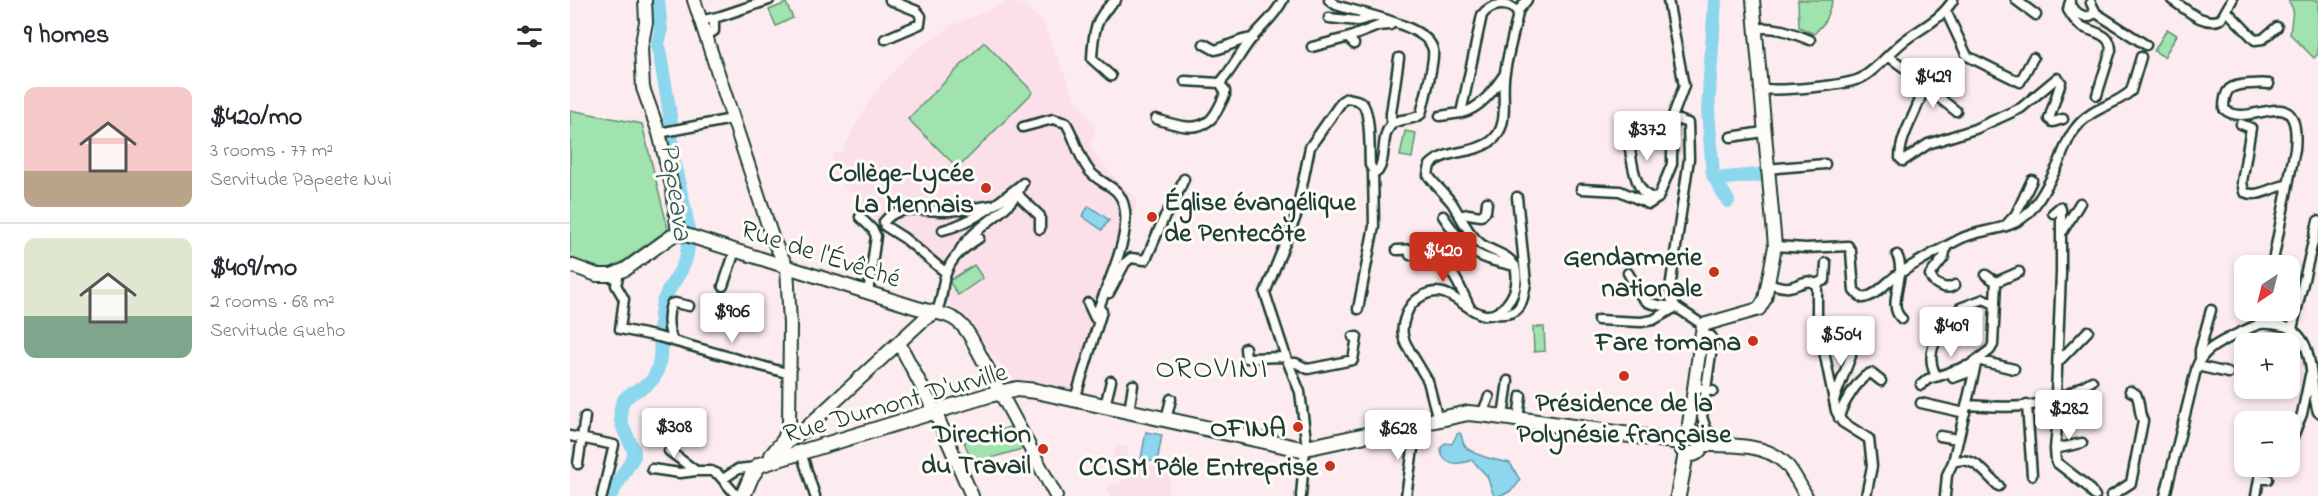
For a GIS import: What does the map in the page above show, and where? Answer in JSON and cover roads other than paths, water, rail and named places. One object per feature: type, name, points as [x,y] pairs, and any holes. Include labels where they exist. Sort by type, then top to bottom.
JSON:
[{"type":"main road","name":"Rue Dumont D'urville","points":[[758,466],[1017,389],[1036,391],[1305,449],[1468,413],[1685,443]]},
{"type":"main road","points":[[1685,443],[1697,453],[1708,445]]},
{"type":"main road","points":[[1678,496],[1685,443]]},
{"type":"main road","points":[[743,496],[758,466]]},
{"type":"street","points":[[570,266],[602,276],[618,273],[684,235],[663,132],[643,88],[641,48],[646,22],[645,0]]},
{"type":"street","points":[[693,0],[773,240],[787,267],[790,374],[787,433],[771,455]]},
{"type":"street","points":[[700,21],[769,0]]},
{"type":"street","points":[[885,39],[920,24],[921,16],[917,10],[890,0]]},
{"type":"street","points":[[1111,76],[1092,59],[1093,42],[1099,18],[1116,0]]},
{"type":"street","points":[[1185,81],[1220,82],[1252,38],[1275,16],[1283,0]]},
{"type":"street","points":[[1329,0],[1336,6],[1402,26],[1428,39],[1432,45],[1434,55],[1421,114],[1414,119],[1396,121],[1391,124]]},
{"type":"street","points":[[1494,314],[1501,310],[1512,297],[1516,280],[1515,266],[1509,258],[1476,239],[1428,175],[1430,165],[1440,157],[1477,149],[1496,137],[1502,124],[1504,75],[1518,11],[1527,0]]},
{"type":"street","points":[[1581,189],[1620,191],[1649,204],[1658,198],[1672,164],[1672,118],[1684,86],[1668,0]]},
{"type":"street","points":[[1702,330],[1759,309],[1765,300],[1775,246],[1766,169],[1753,0]]},
{"type":"street","points":[[1759,88],[1790,89],[1858,80],[1874,70],[1908,38],[1946,11],[1953,0]]},
{"type":"street","points":[[2016,0],[2036,15]]},
{"type":"street","points":[[2173,0],[2206,21],[2221,19],[2232,0]]},
{"type":"street","points":[[2088,1],[2096,13],[2146,45]]},
{"type":"street","points":[[2070,2],[2079,14],[2087,17],[2096,13]]},
{"type":"street","points":[[2070,2],[2068,10],[2080,26],[2106,37],[2111,43],[2111,50],[2097,95]]},
{"type":"street","points":[[1461,113],[1482,15],[1486,10],[1500,5],[1508,5],[1518,11]]},
{"type":"street","points":[[1946,11],[1966,54],[1977,62],[2020,82],[2032,58]]},
{"type":"street","points":[[2227,11],[2255,40],[2263,39],[2277,27]]},
{"type":"street","points":[[1329,18],[1358,21],[1374,17]]},
{"type":"street","points":[[705,36],[714,30],[714,18]]},
{"type":"street","points":[[1312,47],[1352,40],[1384,24],[1402,26]]},
{"type":"street","points":[[1755,29],[1767,27],[1779,29],[1810,40]]},
{"type":"street","points":[[1204,44],[1215,50],[1240,39],[1252,38]]},
{"type":"street","points":[[1888,56],[1956,111]]},
{"type":"street","points":[[1775,246],[1806,248],[1848,246],[1851,251],[1854,291],[1863,298],[1873,295],[1901,272],[1968,236],[2017,222],[2030,211],[2057,168],[2072,132],[2082,121],[2101,107],[2131,91],[2141,57]]},
{"type":"street","points":[[1373,170],[1378,171],[1381,167],[1387,132],[1391,124],[1390,113],[1399,58]]},
{"type":"street","points":[[1440,116],[1469,112],[1482,102],[1504,75]]},
{"type":"street","points":[[1924,86],[1901,146],[1900,158],[1904,161],[1928,144],[1975,129],[2021,108],[2057,78],[2061,82],[2049,119],[2053,122],[2063,119]]},
{"type":"street","points":[[1156,119],[1180,126],[1198,126],[1212,119],[1225,95],[1220,82]]},
{"type":"street","points":[[2269,84],[2230,87],[2226,93],[2224,110],[2229,114],[2248,116],[2269,109],[2280,109],[2288,114],[2296,134],[2274,255]]},
{"type":"street","points":[[1300,496],[1305,449],[1300,392],[1265,293],[1296,216],[1310,147],[1342,101],[1347,98],[1359,100],[1364,105],[1368,122],[1370,165],[1373,170],[1374,226],[1358,309]]},
{"type":"street","points":[[1672,118],[1688,123],[1689,159],[1669,295],[1676,307],[1702,330],[1704,389],[1702,422],[1714,436],[1708,445],[1767,452],[1775,456],[1787,466],[1806,496]]},
{"type":"street","points":[[663,132],[732,119]]},
{"type":"street","points":[[1023,128],[1053,119],[1066,123],[1079,155],[1090,173],[1117,193],[1123,204],[1126,220],[1123,243],[1096,316],[1073,399]]},
{"type":"street","points":[[2241,124],[2252,128],[2242,182],[2244,192],[2252,195],[2287,185]]},
{"type":"street","points":[[1731,137],[1763,132]]},
{"type":"street","points":[[1628,138],[1639,187],[1643,195],[1650,199],[1658,198]]},
{"type":"street","points":[[1766,169],[1826,165]]},
{"type":"street","points":[[1073,399],[1117,276],[1131,258],[1145,260],[1184,178]]},
{"type":"street","points":[[2006,225],[2016,213],[2032,180]]},
{"type":"street","points":[[943,230],[968,222],[1023,183],[1005,208],[965,241],[960,250]]},
{"type":"street","points":[[1018,193],[1040,216],[1040,229]]},
{"type":"street","points":[[1438,420],[1428,381],[1402,338],[1403,322],[1408,311],[1420,297],[1434,291],[1447,293],[1472,311],[1484,315],[1508,315],[1519,308],[1526,283],[1516,197]]},
{"type":"street","points":[[1460,216],[1467,214],[1481,216],[1486,211],[1487,202]]},
{"type":"street","points":[[2062,234],[2080,203]]},
{"type":"street","points":[[945,272],[904,238],[885,226],[884,222],[897,212],[911,209],[948,211],[994,205]]},
{"type":"street","points":[[1921,403],[1966,409],[1999,407],[2048,401],[2056,394],[2062,234],[2060,207],[2053,213]]},
{"type":"street","points":[[1443,216],[1472,252],[1515,266]]},
{"type":"street","points":[[860,217],[876,236],[867,293]]},
{"type":"street","points":[[2292,329],[2318,220]]},
{"type":"street","name":"Rue de l'Évêché","points":[[684,235],[867,293],[953,317],[964,326],[1056,496]]},
{"type":"street","points":[[723,479],[738,469],[758,466],[804,430],[922,321],[936,312],[940,306],[945,272],[954,256],[979,238]]},
{"type":"street","points":[[1946,247],[1944,257],[1930,275],[1935,282],[1945,288],[1956,285]]},
{"type":"street","points":[[1397,250],[1421,249],[1447,266],[1472,311]]},
{"type":"street","points":[[723,286],[735,251]]},
{"type":"street","points":[[1410,255],[1422,253],[1430,255]]},
{"type":"street","points":[[1897,255],[1901,262],[1901,272],[1895,300],[1896,309],[1902,319]]},
{"type":"street","points":[[1815,284],[1825,280],[1826,263]]},
{"type":"street","points":[[1996,282],[2019,272]]},
{"type":"street","points":[[618,273],[616,285],[624,299],[620,329],[666,339],[790,374]]},
{"type":"street","points":[[1629,273],[1644,302],[1676,307]]},
{"type":"street","points":[[1986,275],[1996,282]]},
{"type":"street","points":[[1768,283],[1789,288],[1807,281],[1818,286],[1817,316],[1820,335],[1839,418],[1869,439],[1872,466],[1866,496]]},
{"type":"street","points":[[1921,385],[1928,379],[1970,365],[1990,350],[1993,345],[1996,282]]},
{"type":"street","points":[[1960,308],[1984,298],[1994,304]]},
{"type":"street","points":[[1088,303],[1096,316]]},
{"type":"street","points":[[666,339],[670,334],[671,304],[689,306]]},
{"type":"street","points":[[1598,320],[1641,322],[1653,320],[1676,307]]},
{"type":"street","points":[[2165,496],[2211,310]]},
{"type":"street","points":[[2257,324],[2267,328]]},
{"type":"street","points":[[2199,361],[2216,345],[2257,324],[2292,329],[2299,332],[2306,343],[2311,359],[2314,402],[2318,412]]},
{"type":"street","points":[[2058,362],[2088,331]]},
{"type":"street","points":[[1245,348],[1246,358],[1287,360],[1308,369],[1353,360],[1357,337],[1353,337]]},
{"type":"street","points":[[1937,339],[1933,345],[1932,367],[1939,376]]},
{"type":"street","points":[[899,343],[935,412],[972,496]]},
{"type":"street","points":[[1834,401],[1851,356]]},
{"type":"street","points":[[2300,416],[2306,398],[2311,359]]},
{"type":"street","points":[[1977,360],[2014,369]]},
{"type":"street","points":[[1953,378],[1967,373],[1977,360]]},
{"type":"street","points":[[1945,496],[1947,475],[1953,462],[1977,360]]},
{"type":"street","points":[[2199,361],[2228,373]]},
{"type":"street","points":[[1839,418],[1840,412],[1856,385],[1866,374],[1871,373],[1881,381]]},
{"type":"street","points":[[1105,406],[1111,381]]},
{"type":"street","points":[[1503,417],[1508,381]]},
{"type":"street","points":[[2092,381],[2061,398],[2055,453],[2056,462],[2087,486],[2095,496]]},
{"type":"street","points":[[1129,411],[1133,385]]},
{"type":"street","points":[[1685,443],[1689,424],[1704,389]]},
{"type":"street","points":[[2111,496],[2131,483],[2134,474],[2143,421],[2139,415],[2140,402],[2136,394],[2130,391]]},
{"type":"street","points":[[1518,419],[1521,396]]},
{"type":"street","points":[[1482,414],[1489,397]]},
{"type":"street","points":[[1167,420],[1171,399]]},
{"type":"street","points":[[2027,405],[2032,475]]},
{"type":"street","points":[[578,464],[585,417]]},
{"type":"street","points":[[1406,496],[1413,449],[1413,426]]},
{"type":"street","points":[[570,436],[614,446],[602,496]]},
{"type":"street","points":[[1940,436],[1957,439]]},
{"type":"street","points":[[2050,466],[2055,453],[2082,443]]},
{"type":"street","points":[[669,451],[696,471]]},
{"type":"street","points":[[801,452],[815,496]]},
{"type":"street","points":[[1953,462],[1963,460],[1975,463],[1999,486]]},
{"type":"street","points":[[652,469],[680,473],[711,471],[723,479],[737,496]]},
{"type":"street","points":[[2256,496],[2259,479],[2268,479]]},
{"type":"water","points":[[1089,206],[1109,220],[1102,230],[1082,216]]},
{"type":"water","points":[[1146,432],[1162,435],[1157,462],[1141,459]]},
{"type":"water","points":[[1460,433],[1465,447],[1476,454],[1510,463],[1520,480],[1515,487],[1506,494],[1494,496],[1487,476],[1472,460],[1462,463],[1447,461],[1441,448],[1445,443],[1452,444],[1457,434]]},
{"type":"waterway","name":"Papeava","points":[[610,496],[634,456],[620,417],[622,404],[627,396],[650,383],[657,370],[663,303],[687,254],[688,228],[674,164],[670,114],[658,43],[661,31],[658,0]]},
{"type":"waterway","points":[[1715,0],[1708,110],[1713,175],[1728,201]]},
{"type":"waterway","points":[[1716,179],[1767,174]]},
{"type":"place","name":"Collège-Lycée La Mennais","points":[[986,188]]},
{"type":"place","name":"Église évangélique de Pentecôte","points":[[1152,217]]},
{"type":"place","name":"Gendarmerie nationale","points":[[1714,272]]},
{"type":"place","name":"Fare tomana","points":[[1753,341]]},
{"type":"place","name":"Présidence de la Polynésie française","points":[[1624,376]]},
{"type":"place","name":"OFINA","points":[[1298,427]]},
{"type":"place","name":"Direction du Travail","points":[[1043,449]]},
{"type":"place","name":"CCISM Pôle Entreprise","points":[[1330,466]]},
{"type":"district","name":"OROVINI","points":[[1212,367]]}]
